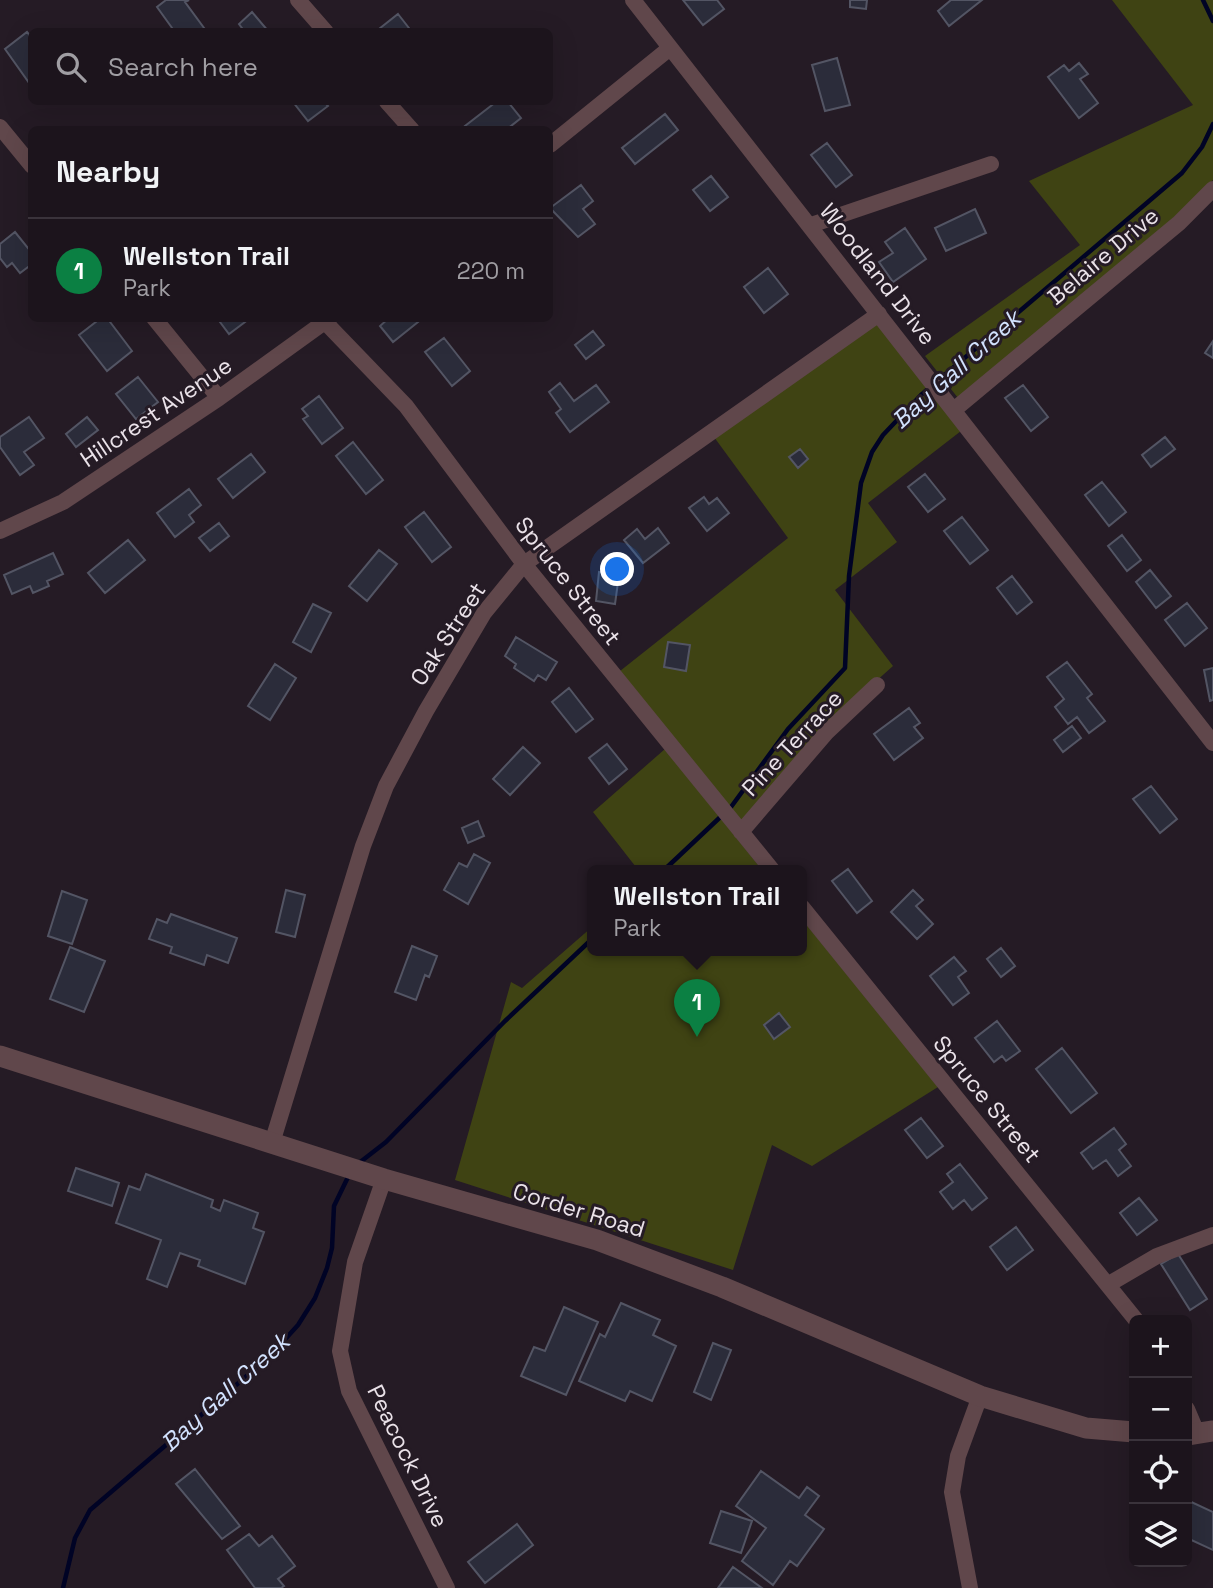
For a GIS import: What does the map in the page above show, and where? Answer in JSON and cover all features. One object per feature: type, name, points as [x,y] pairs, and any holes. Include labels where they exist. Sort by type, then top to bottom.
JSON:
[{"type":"street","points":[[298,0],[322,28]]},
{"type":"street","name":"Woodland Drive","points":[[633,0],[950,402],[1213,743]]},
{"type":"street","points":[[553,143],[670,48]]},
{"type":"street","points":[[390,105],[408,126]]},
{"type":"street","points":[[0,127],[28,161]]},
{"type":"street","points":[[811,225],[991,164]]},
{"type":"street","name":"Belaire Drive","points":[[950,402],[1179,223],[1213,189]]},
{"type":"street","name":"Oak Street","points":[[272,1143],[363,846],[386,786],[426,710],[484,613],[524,564],[879,313]]},
{"type":"street","points":[[157,322],[219,398]]},
{"type":"street","name":"Hillcrest Avenue","points":[[0,531],[63,502],[219,398],[324,322]]},
{"type":"street","name":"Spruce Street","points":[[329,322],[406,406],[524,564],[768,865]]},
{"type":"street","name":"Pine Terrace","points":[[739,829],[826,733],[877,685]]},
{"type":"street","name":"Spruce Street","points":[[807,913],[1132,1315]]},
{"type":"street","name":"Corder Road","points":[[0,1056],[384,1178],[597,1240],[722,1287],[980,1396],[1086,1428],[1129,1432]]},
{"type":"street","name":"Peacock Drive","points":[[384,1178],[355,1262],[340,1351],[349,1391],[447,1588]]},
{"type":"street","points":[[1109,1284],[1157,1256],[1213,1235]]},
{"type":"street","points":[[970,1588],[952,1492],[958,1456],[980,1396]]},
{"type":"green space","points":[[1112,0],[1213,0],[1213,180],[1168,223],[958,398],[925,356],[1080,245],[1029,181],[1193,105]]},
{"type":"green space","points":[[877,321],[961,431],[868,503],[897,542],[835,590],[893,666],[819,732],[742,826],[620,671],[788,538],[714,437]]},
{"type":"green space","points":[[665,749],[758,865],[634,865],[593,812]]},
{"type":"green space","points":[[807,925],[938,1087],[812,1166],[772,1145],[733,1270],[455,1180],[511,982],[522,988],[587,931],[587,956],[807,956]]},
{"type":"building","points":[[166,0],[189,0],[185,2],[204,28],[172,28],[157,7]]},
{"type":"building","points":[[683,0],[717,0],[724,9],[703,25]]},
{"type":"building","points":[[850,0],[867,0],[866,9],[850,7]]},
{"type":"building","points":[[951,0],[982,0],[949,26],[938,11]]},
{"type":"building","points":[[252,12],[266,28],[242,28],[239,24]]},
{"type":"building","points":[[398,14],[409,28],[380,28]]},
{"type":"building","points":[[28,33],[28,81],[5,49]]},
{"type":"building","points":[[837,58],[850,105],[825,111],[812,65]]},
{"type":"building","points":[[1079,63],[1088,74],[1080,79],[1098,103],[1079,118],[1048,77],[1064,65],[1069,71]]},
{"type":"building","points":[[295,105],[328,106],[308,121]]},
{"type":"building","points":[[492,105],[510,105],[521,118],[511,126],[465,126]]},
{"type":"building","points":[[665,114],[678,130],[635,164],[622,148]]},
{"type":"building","points":[[827,143],[852,175],[836,187],[811,155]]},
{"type":"building","points":[[711,176],[728,197],[710,211],[693,190]]},
{"type":"building","points":[[581,185],[593,201],[583,209],[595,224],[578,237],[553,211],[553,206]]},
{"type":"building","points":[[975,209],[986,233],[946,251],[935,228]]},
{"type":"building","points":[[905,228],[926,259],[893,282],[879,262],[893,253],[885,242]]},
{"type":"building","points":[[15,232],[28,248],[28,267],[20,273],[12,263],[7,267],[0,258],[0,244]]},
{"type":"building","points":[[768,268],[788,294],[764,313],[744,287]]},
{"type":"building","points":[[96,322],[110,322],[132,351],[107,371],[79,335]]},
{"type":"building","points":[[220,322],[245,322],[229,334]]},
{"type":"building","points":[[384,322],[418,322],[393,342],[380,326]]},
{"type":"building","points":[[593,331],[604,345],[586,359],[575,345]]},
{"type":"building","points":[[444,338],[470,371],[452,386],[425,352]]},
{"type":"building","points":[[1213,341],[1213,358],[1205,353]]},
{"type":"building","points":[[138,377],[158,402],[136,419],[116,394]]},
{"type":"building","points":[[560,383],[574,401],[596,385],[609,402],[570,432],[556,413],[561,409],[549,392]]},
{"type":"building","points":[[1023,385],[1048,417],[1031,431],[1005,398]]},
{"type":"building","points":[[319,396],[343,428],[322,444],[303,419],[308,416],[302,409]]},
{"type":"building","points":[[29,417],[44,438],[24,452],[34,465],[20,475],[0,447],[0,437]]},
{"type":"building","points":[[87,417],[98,430],[76,447],[66,434]]},
{"type":"building","points":[[1165,437],[1175,449],[1151,467],[1142,455]]},
{"type":"building","points":[[353,442],[383,480],[366,494],[336,456]]},
{"type":"building","points":[[800,449],[808,459],[798,468],[789,457]]},
{"type":"building","points":[[251,454],[265,472],[233,498],[218,479]]},
{"type":"building","points":[[925,474],[945,499],[928,512],[908,487]]},
{"type":"building","points":[[1102,482],[1126,512],[1109,526],[1085,495]]},
{"type":"building","points":[[189,489],[201,505],[189,515],[194,522],[175,537],[157,513]]},
{"type":"building","points":[[704,497],[709,504],[717,498],[729,513],[707,531],[689,508]]},
{"type":"building","points":[[424,512],[451,547],[432,562],[405,527]]},
{"type":"building","points":[[962,517],[988,550],[970,564],[944,531]]},
{"type":"building","points":[[219,523],[229,536],[210,551],[199,538]]},
{"type":"building","points":[[658,528],[669,543],[643,563],[624,540],[637,529],[645,539]]},
{"type":"building","points":[[1122,535],[1141,560],[1127,571],[1108,546]]},
{"type":"building","points":[[128,540],[145,560],[105,593],[88,573]]},
{"type":"building","points":[[379,550],[397,564],[367,601],[349,586]]},
{"type":"building","points":[[53,553],[63,574],[47,581],[49,586],[33,593],[30,586],[12,594],[4,575]]},
{"type":"building","points":[[1150,570],[1171,596],[1156,608],[1136,582]]},
{"type":"building","points":[[599,572],[619,575],[615,604],[596,601]]},
{"type":"building","points":[[1012,576],[1032,602],[1017,614],[997,588]]},
{"type":"building","points":[[1187,603],[1207,628],[1185,646],[1165,620]]},
{"type":"building","points":[[313,604],[331,613],[311,652],[293,642]]},
{"type":"building","points":[[516,637],[557,662],[546,680],[538,675],[534,681],[514,668],[516,664],[505,656]]},
{"type":"building","points":[[668,642],[690,645],[686,671],[664,667]]},
{"type":"building","points":[[1067,662],[1092,694],[1087,698],[1105,721],[1089,733],[1077,717],[1068,724],[1055,707],[1064,699],[1047,677]]},
{"type":"building","points":[[275,664],[296,678],[270,720],[248,706]]},
{"type":"building","points":[[1213,668],[1213,700],[1210,701],[1204,670]]},
{"type":"building","points":[[569,688],[593,719],[576,732],[552,702]]},
{"type":"building","points":[[909,708],[920,723],[914,727],[923,738],[894,760],[874,734]]},
{"type":"building","points":[[1072,726],[1081,738],[1063,752],[1054,740]]},
{"type":"building","points":[[607,744],[627,769],[609,784],[589,758]]},
{"type":"building","points":[[523,747],[540,763],[510,795],[493,779]]},
{"type":"building","points":[[1151,786],[1177,819],[1160,833],[1133,799]]},
{"type":"building","points":[[478,821],[484,836],[468,843],[462,828]]},
{"type":"building","points":[[474,854],[490,863],[468,904],[444,890],[459,863],[467,867]]},
{"type":"building","points":[[848,869],[872,901],[857,913],[832,881]]},
{"type":"building","points":[[286,890],[305,895],[295,937],[276,932]]},
{"type":"building","points":[[913,890],[923,900],[916,906],[933,924],[917,939],[891,912]]},
{"type":"building","points":[[62,891],[87,900],[72,944],[48,936]]},
{"type":"building","points":[[171,914],[237,938],[228,963],[207,955],[204,965],[170,953],[172,947],[149,939],[157,919],[167,923]]},
{"type":"building","points":[[412,946],[437,956],[429,977],[425,975],[416,1000],[395,992]]},
{"type":"building","points":[[70,947],[105,961],[84,1012],[50,999]]},
{"type":"building","points":[[1001,948],[1015,966],[1001,977],[987,959]]},
{"type":"building","points":[[954,957],[966,971],[958,977],[969,993],[953,1005],[930,976]]},
{"type":"building","points":[[779,1013],[790,1027],[774,1039],[764,1025]]},
{"type":"building","points":[[997,1021],[1020,1051],[1006,1061],[1002,1056],[994,1062],[975,1038]]},
{"type":"building","points":[[1062,1048],[1097,1093],[1071,1113],[1036,1069]]},
{"type":"building","points":[[921,1118],[943,1146],[927,1158],[905,1130]]},
{"type":"building","points":[[1114,1128],[1126,1144],[1119,1150],[1131,1166],[1118,1176],[1106,1160],[1093,1169],[1081,1153]]},
{"type":"building","points":[[960,1164],[987,1198],[972,1210],[964,1200],[953,1209],[940,1192],[953,1182],[947,1174]]},
{"type":"building","points":[[76,1168],[119,1183],[112,1206],[68,1191]]},
{"type":"building","points":[[146,1174],[213,1200],[211,1207],[220,1211],[224,1200],[258,1213],[253,1228],[264,1232],[245,1284],[198,1266],[200,1260],[180,1253],[167,1287],[147,1279],[161,1240],[116,1223],[129,1186],[140,1190]]},
{"type":"building","points":[[1139,1198],[1157,1220],[1137,1235],[1120,1213]]},
{"type":"building","points":[[1016,1227],[1033,1250],[1007,1270],[990,1247]]},
{"type":"building","points":[[1178,1254],[1207,1299],[1190,1310],[1161,1264]]},
{"type":"building","points":[[621,1303],[660,1320],[653,1335],[676,1346],[652,1401],[630,1391],[625,1401],[579,1381],[600,1334],[605,1337]]},
{"type":"building","points":[[564,1307],[598,1322],[566,1395],[521,1376],[534,1347],[545,1351]]},
{"type":"building","points":[[713,1343],[731,1350],[711,1400],[694,1392]]},
{"type":"building","points":[[195,1469],[240,1526],[222,1539],[176,1484]]},
{"type":"building","points":[[761,1471],[799,1498],[807,1487],[819,1496],[805,1515],[824,1529],[797,1566],[790,1561],[773,1585],[742,1561],[766,1528],[736,1506]]},
{"type":"building","points":[[1192,1502],[1213,1512],[1213,1550],[1192,1540]]},
{"type":"building","points":[[721,1511],[752,1521],[741,1553],[710,1543]]},
{"type":"building","points":[[517,1524],[533,1545],[485,1583],[468,1562]]},
{"type":"building","points":[[249,1534],[259,1546],[272,1536],[295,1566],[278,1579],[284,1586],[281,1588],[255,1588],[227,1550]]},
{"type":"building","points":[[733,1567],[762,1588],[718,1588]]},
{"type":"waterway","name":"Bay Gall Creek","points":[[1203,0],[1213,21]]},
{"type":"waterway","name":"Bay Gall Creek","points":[[669,865],[731,807],[788,729],[845,668],[849,576],[861,483],[872,452],[883,435],[921,395],[1182,173],[1202,147],[1213,124]]},
{"type":"waterway","name":"Bay Gall Creek","points":[[359,1163],[386,1142],[505,1021],[587,944]]},
{"type":"waterway","name":"Bay Gall Creek","points":[[63,1588],[75,1538],[90,1510],[270,1356],[298,1325],[315,1298],[327,1268],[332,1248],[334,1206],[349,1175]]},
{"type":"place","name":"Wellston Trail","points":[[697,1037]]}]
